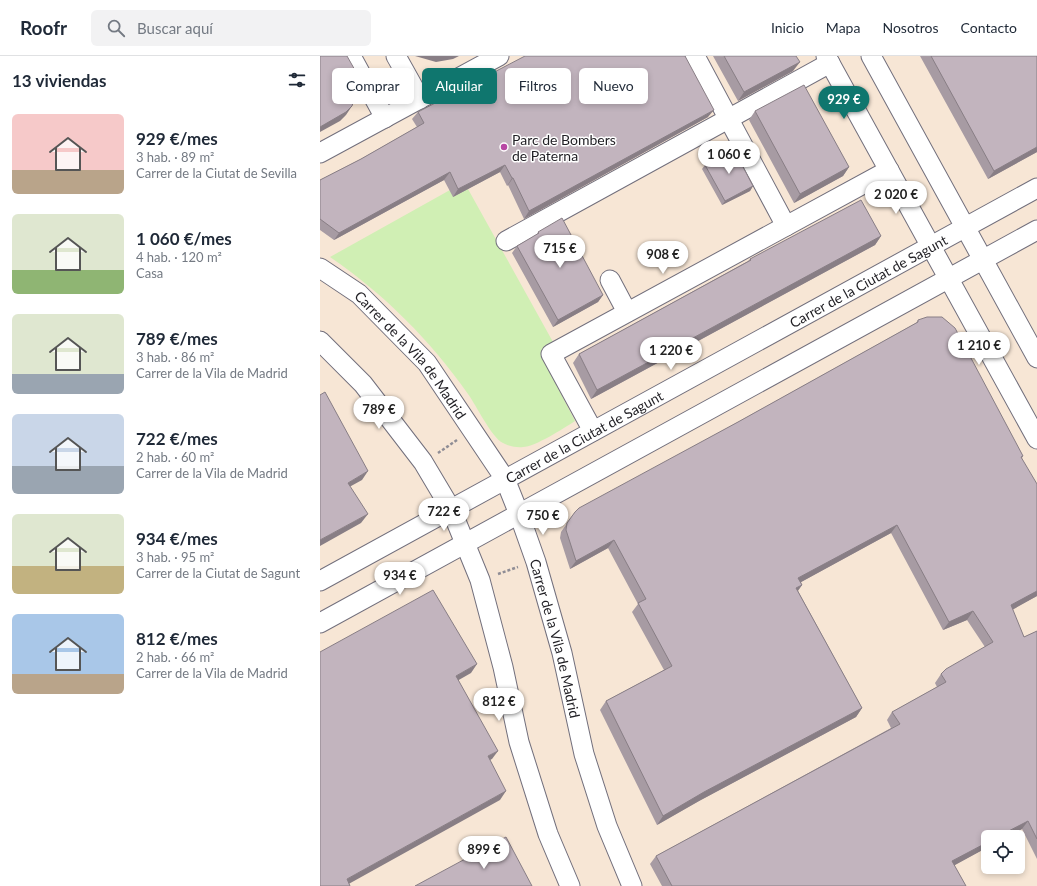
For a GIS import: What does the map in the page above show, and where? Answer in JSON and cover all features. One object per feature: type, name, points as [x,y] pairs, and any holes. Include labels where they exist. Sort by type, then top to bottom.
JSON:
[{"type":"street","points":[[351,56],[385,118]]},
{"type":"street","points":[[396,56],[420,99]]},
{"type":"street","points":[[320,154],[498,56]]},
{"type":"street","points":[[695,56],[786,226]]},
{"type":"street","points":[[871,56],[1037,358]]},
{"type":"street","points":[[506,241],[728,119],[828,59],[1037,439]]},
{"type":"street","points":[[593,431],[551,354],[889,170]]},
{"type":"street","name":"Carrer de la Ciutat de Sagunt","points":[[320,581],[1037,188]]},
{"type":"street","points":[[320,622],[1037,230]]},
{"type":"street","name":"Carrer de la Vila de Madrid","points":[[320,268],[359,294],[427,363],[505,479],[536,562],[562,653],[584,754],[607,826],[632,886]]},
{"type":"street","points":[[610,280],[627,312]]},
{"type":"street","points":[[320,341],[363,384],[423,462],[451,509],[480,580],[503,667],[519,742],[548,834],[570,886]]},
{"type":"path","points":[[423,462],[473,430]]},
{"type":"path","points":[[480,580],[536,562]]},
{"type":"shaded area","points":[[320,56],[1037,56],[1037,886],[320,886]]},
{"type":"green space","points":[[468,189],[553,342],[545,347],[542,357],[575,421],[549,437],[528,446],[513,446],[505,444],[499,440],[489,428],[468,394],[422,337],[369,286],[330,257],[450,190]]},
{"type":"building","points":[[320,56],[347,56],[354,68],[332,68],[332,104],[353,104],[352,106],[346,112],[320,127]]},
{"type":"building","points":[[525,56],[685,56],[714,110],[529,211],[505,165],[458,189],[450,172],[339,233],[320,219],[320,180],[361,159],[424,123],[418,112],[433,104],[497,104],[497,71]]},
{"type":"building","points":[[724,56],[796,56],[800,62],[744,92]]},
{"type":"building","points":[[931,56],[1037,56],[1037,147],[994,171]]},
{"type":"building","points":[[804,85],[849,167],[800,194],[755,111]]},
{"type":"building","points":[[733,148],[753,186],[725,201],[705,165]]},
{"type":"building","points":[[861,200],[881,236],[597,390],[579,354],[751,260],[750,259]]},
{"type":"building","points":[[562,218],[603,295],[558,320],[517,246]]},
{"type":"building","points":[[927,317],[942,317],[955,328],[1023,456],[1021,457],[1037,484],[1037,591],[1011,605],[1024,637],[1037,631],[1037,839],[1028,821],[1011,830],[981,830],[981,846],[952,861],[966,886],[672,886],[656,856],[900,724],[892,712],[946,682],[941,674],[946,669],[993,642],[973,611],[949,622],[897,525],[798,578],[802,585],[796,588],[862,708],[704,792],[663,816],[606,701],[672,666],[638,603],[646,599],[614,540],[576,561],[566,530],[567,523],[579,508],[738,422],[918,322],[918,320]]},
{"type":"building","points":[[325,392],[368,471],[348,483],[368,514],[320,540],[320,395]]},
{"type":"building","points":[[433,590],[477,664],[456,676],[498,751],[488,756],[506,791],[347,879],[350,886],[320,886],[320,652]]},
{"type":"building","points":[[506,837],[532,886],[415,886]]},
{"type":"place","name":"Parc de Bombers de Paterna","points":[[504,147]]}]
